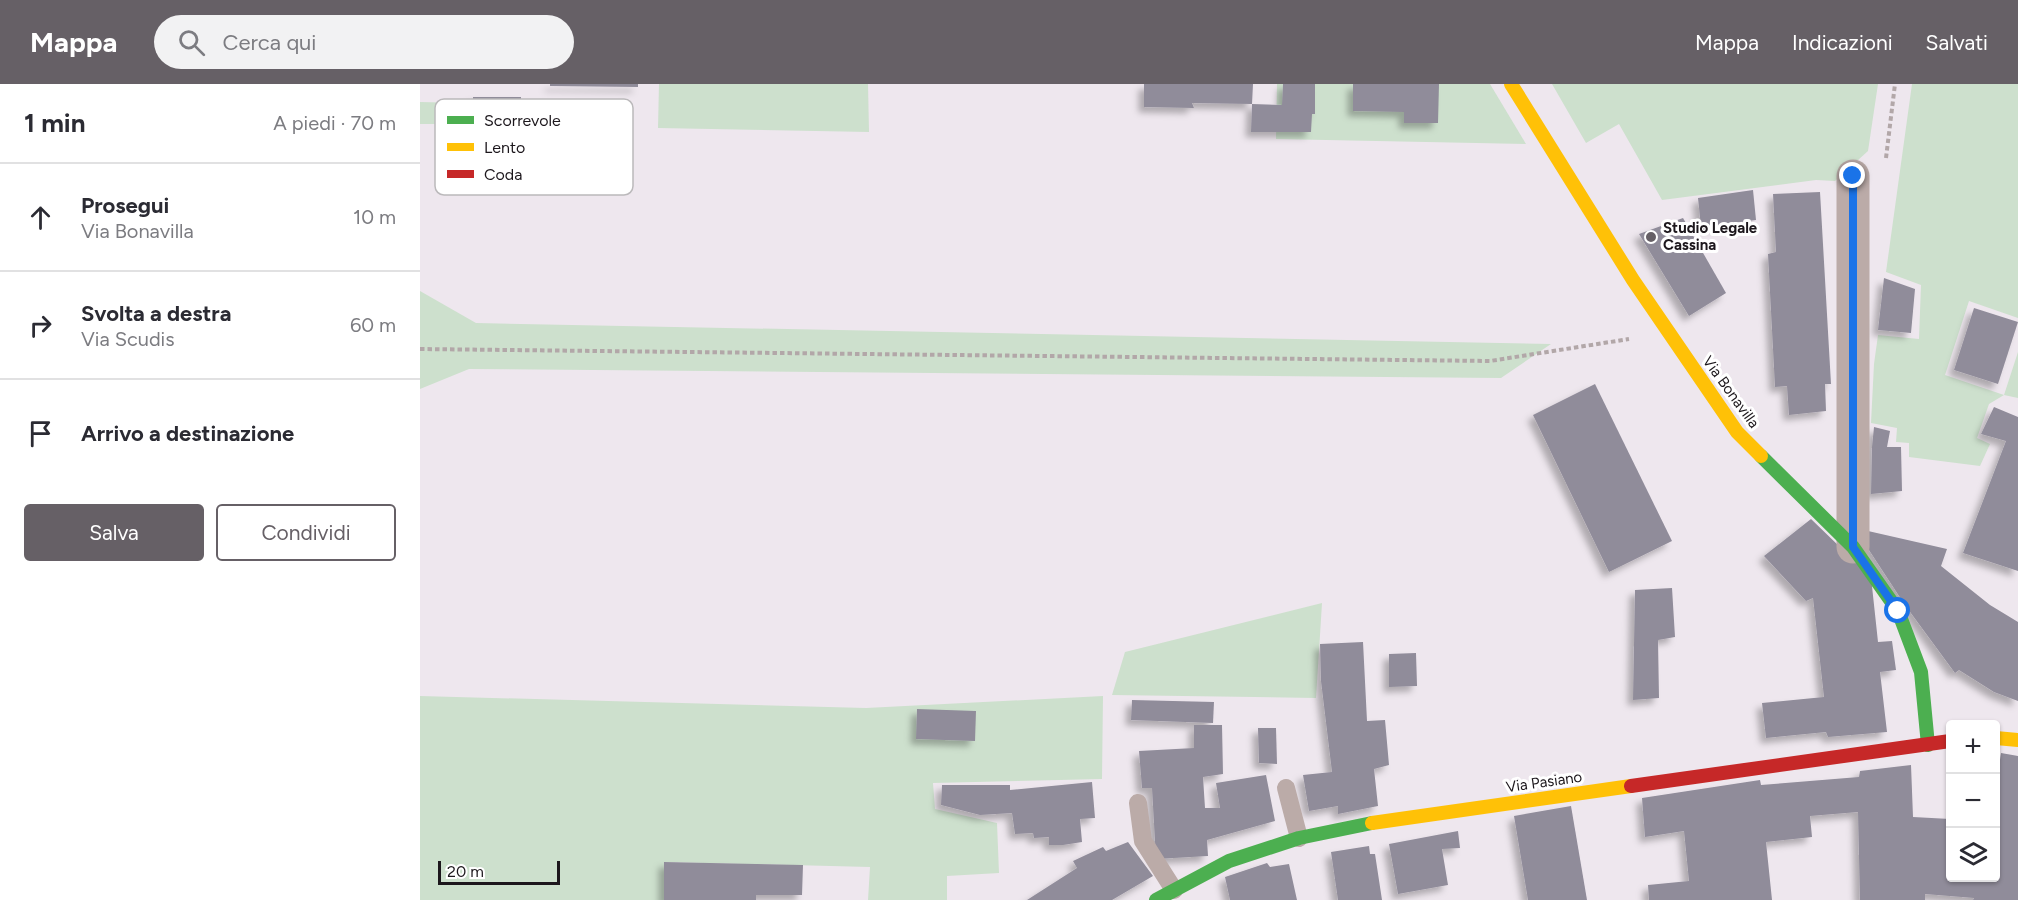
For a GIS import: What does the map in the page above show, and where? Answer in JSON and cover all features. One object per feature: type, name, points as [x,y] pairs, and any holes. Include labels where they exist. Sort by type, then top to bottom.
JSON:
[{"type":"street","name":"Via Bonavilla","points":[[1511,84],[1633,279],[1737,432],[1853,547],[1898,611],[1921,672],[1928,745]]},
{"type":"street","points":[[1853,176],[1853,547]]},
{"type":"street","points":[[2000,738],[2018,740]]},
{"type":"street","name":"Via Pasiano","points":[[1156,900],[1229,861],[1299,838],[1377,822],[1946,742]]},
{"type":"lane","points":[[1286,788],[1299,838]]},
{"type":"lane","points":[[1138,803],[1143,841],[1174,890]]},
{"type":"path","points":[[420,349],[1490,362],[1669,332]]},
{"type":"green space","points":[[659,84],[868,84],[869,132],[658,128]]},
{"type":"green space","points":[[1277,84],[1490,84],[1526,144],[1276,139]]},
{"type":"green space","points":[[1552,84],[1878,84],[1868,151],[1835,181],[1816,180],[1662,200],[1619,124],[1586,143]]},
{"type":"green space","points":[[1912,84],[2018,84],[2018,318],[1969,301],[1945,375],[2004,395],[1989,404],[1977,438],[1990,444],[1980,466],[1909,457],[1909,443],[1896,442],[1897,428],[1871,423],[1878,335],[1919,339],[1921,285],[1886,272]]},
{"type":"green space","points":[[420,102],[435,102],[435,124],[420,124]]},
{"type":"green space","points":[[420,291],[476,323],[1551,344],[1501,378],[469,369],[420,389]]},
{"type":"green space","points":[[2018,352],[2018,398],[2004,395]]},
{"type":"green space","points":[[1322,603],[1316,698],[1112,695],[1125,652]]},
{"type":"green space","points":[[420,696],[866,708],[1103,696],[1102,779],[933,783],[935,809],[997,823],[999,873],[947,876],[947,900],[868,900],[870,867],[665,862],[664,900],[420,900]]},
{"type":"building","points":[[550,84],[638,84],[638,87],[550,86]]},
{"type":"building","points":[[1144,84],[1253,84],[1252,104],[1192,103],[1194,108],[1144,107]]},
{"type":"building","points":[[1283,84],[1315,84],[1315,114],[1312,114],[1311,132],[1251,132],[1252,104],[1282,105]]},
{"type":"building","points":[[1353,84],[1439,84],[1438,123],[1404,123],[1404,112],[1353,111]]},
{"type":"building","points":[[473,97],[521,97],[521,99],[473,99]]},
{"type":"building","points":[[1753,190],[1756,220],[1701,227],[1698,198]]},
{"type":"building","points":[[1820,192],[1831,384],[1825,384],[1826,411],[1789,415],[1787,386],[1775,387],[1768,254],[1776,252],[1773,194]]},
{"type":"building","points":[[1683,218],[1726,293],[1689,316],[1639,234]]},
{"type":"building","points":[[1884,278],[1915,289],[1911,333],[1878,330]]},
{"type":"building","points":[[1974,308],[2018,322],[1998,384],[1954,370]]},
{"type":"building","points":[[1595,384],[1672,541],[1609,572],[1533,415]]},
{"type":"building","points":[[1994,407],[2018,417],[2018,571],[1963,553],[2006,441],[1981,434]]},
{"type":"building","points":[[1874,427],[1890,431],[1887,447],[1901,447],[1902,491],[1871,494]]},
{"type":"building","points":[[1811,519],[1871,577],[1878,642],[1892,641],[1896,670],[1880,672],[1887,732],[1828,737],[1826,732],[1766,738],[1762,703],[1824,697],[1813,598],[1806,601],[1764,556]]},
{"type":"building","points":[[1868,531],[1947,549],[1941,566],[1990,605],[2018,622],[2018,701],[1994,692],[1959,670],[1955,673],[1905,605],[1869,550]]},
{"type":"building","points":[[1672,588],[1675,637],[1658,640],[1659,698],[1633,700],[1635,590]]},
{"type":"building","points":[[1363,642],[1367,721],[1385,720],[1389,765],[1374,769],[1378,806],[1338,814],[1338,806],[1309,811],[1303,775],[1332,772],[1321,681],[1320,644]]},
{"type":"building","points":[[1416,653],[1417,686],[1389,687],[1389,654]]},
{"type":"building","points":[[1132,700],[1214,702],[1213,723],[1131,720]]},
{"type":"building","points":[[917,709],[976,711],[975,741],[916,739]]},
{"type":"building","points":[[1194,725],[1222,725],[1223,774],[1203,777],[1205,808],[1220,808],[1216,783],[1266,775],[1275,821],[1207,840],[1208,856],[1156,859],[1152,788],[1142,788],[1139,751],[1194,748]]},
{"type":"building","points":[[1258,728],[1276,728],[1277,764],[1259,763]]},
{"type":"building","points":[[2001,753],[2018,756],[2018,900],[1973,900],[1974,898],[1925,894],[1925,900],[1860,900],[1858,812],[1810,816],[1812,837],[1766,842],[1772,900],[1649,900],[1648,885],[1689,881],[1684,831],[1645,837],[1642,798],[1760,780],[1761,785],[1859,777],[1860,771],[1911,765],[1913,817],[1946,819],[1946,882],[2000,882]]},
{"type":"building","points":[[1092,782],[1095,818],[1080,819],[1082,842],[1063,845],[1049,845],[1049,837],[1034,838],[1033,833],[1015,834],[1012,813],[980,815],[941,805],[942,785],[1010,785],[1010,790]]},
{"type":"building","points":[[1571,806],[1587,900],[1528,900],[1514,816]]},
{"type":"building","points":[[1458,831],[1460,848],[1442,849],[1448,885],[1398,894],[1389,844]]},
{"type":"building","points":[[1128,842],[1153,876],[1112,900],[1027,900],[1077,868],[1073,861],[1103,847],[1106,851]]},
{"type":"building","points":[[1369,846],[1370,854],[1375,854],[1382,900],[1338,900],[1331,852]]},
{"type":"building","points":[[664,862],[803,865],[802,895],[756,895],[756,900],[664,900]]},
{"type":"building","points":[[1267,863],[1270,867],[1289,864],[1297,900],[1230,900],[1225,877]]},
{"type":"traffic: fast","points":[[1761,456],[1853,547],[1898,611],[1921,672],[1928,745]]},
{"type":"traffic: fast","points":[[1156,900],[1229,861],[1299,838],[1372,823]]},
{"type":"traffic: slow","points":[[1511,84],[1633,280],[1737,432],[1761,456]]},
{"type":"traffic: slow","points":[[2000,738],[2018,740]]},
{"type":"traffic: slow","points":[[1372,823],[1631,786]]},
{"type":"traffic: jam","points":[[1631,786],[1946,742]]},
{"type":"place","name":"Studio Legale Cassina","points":[[1651,237]]},
{"type":"route","points":[[1853,176],[1853,547],[1898,611]]}]
